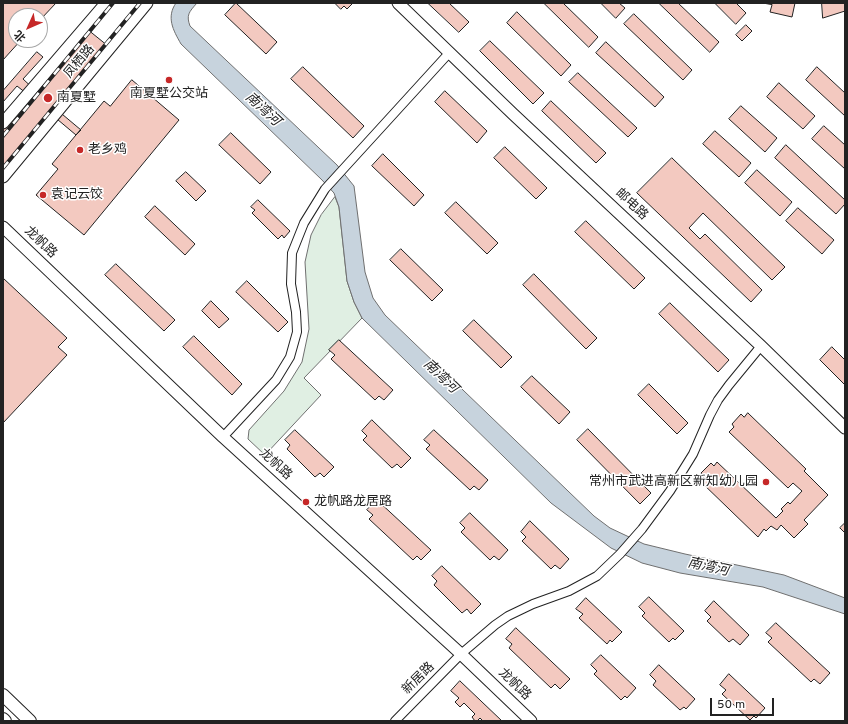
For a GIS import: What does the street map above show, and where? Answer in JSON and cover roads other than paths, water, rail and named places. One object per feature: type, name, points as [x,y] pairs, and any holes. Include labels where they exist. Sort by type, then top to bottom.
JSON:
[{"type":"main road","points":[[3,695],[30,721]]},
{"type":"street","name":"凤栖路","points":[[3,123],[106,3]]},
{"type":"street","name":"凤栖路","points":[[3,177],[147,3]]},
{"type":"street","name":"邮电路","points":[[398,3],[513,114],[761,346],[845,428]]},
{"type":"street","points":[[223,438],[276,380],[290,356],[297,332],[296,312],[291,284],[292,253],[304,223],[325,189],[450,52]]},
{"type":"street","name":"龙帆路","points":[[3,228],[223,438],[461,654],[531,721]]},
{"type":"street","name":"新居路","points":[[395,721],[461,654],[495,625],[508,616],[533,604],[569,591],[596,576],[620,554],[642,529],[670,491],[693,454],[718,400],[761,346]]},
{"type":"water","name":"南湾河","points":[[176,3],[197,3],[188,16],[190,26],[337,165],[354,186],[365,272],[373,298],[385,315],[594,516],[610,528],[644,544],[784,575],[845,598],[845,614],[763,587],[680,573],[642,563],[611,548],[551,503],[362,318],[354,302],[347,281],[339,207],[334,193],[181,44],[173,29],[171,18],[171,13]]},
{"type":"railway","points":[[3,136],[113,3]]},
{"type":"railway","points":[[3,168],[140,3]]},
{"type":"place","name":"南夏墅公交站","points":[[169,80]]},
{"type":"place","name":"南夏墅","points":[[48,98]]},
{"type":"place","name":"老乡鸡","points":[[80,150]]},
{"type":"place","name":"袁记云饺","points":[[43,195]]},
{"type":"place","name":"常州市武进高新区新知幼儿园","points":[[766,482]]},
{"type":"place","name":"龙帆路龙居路","points":[[306,502]]}]
